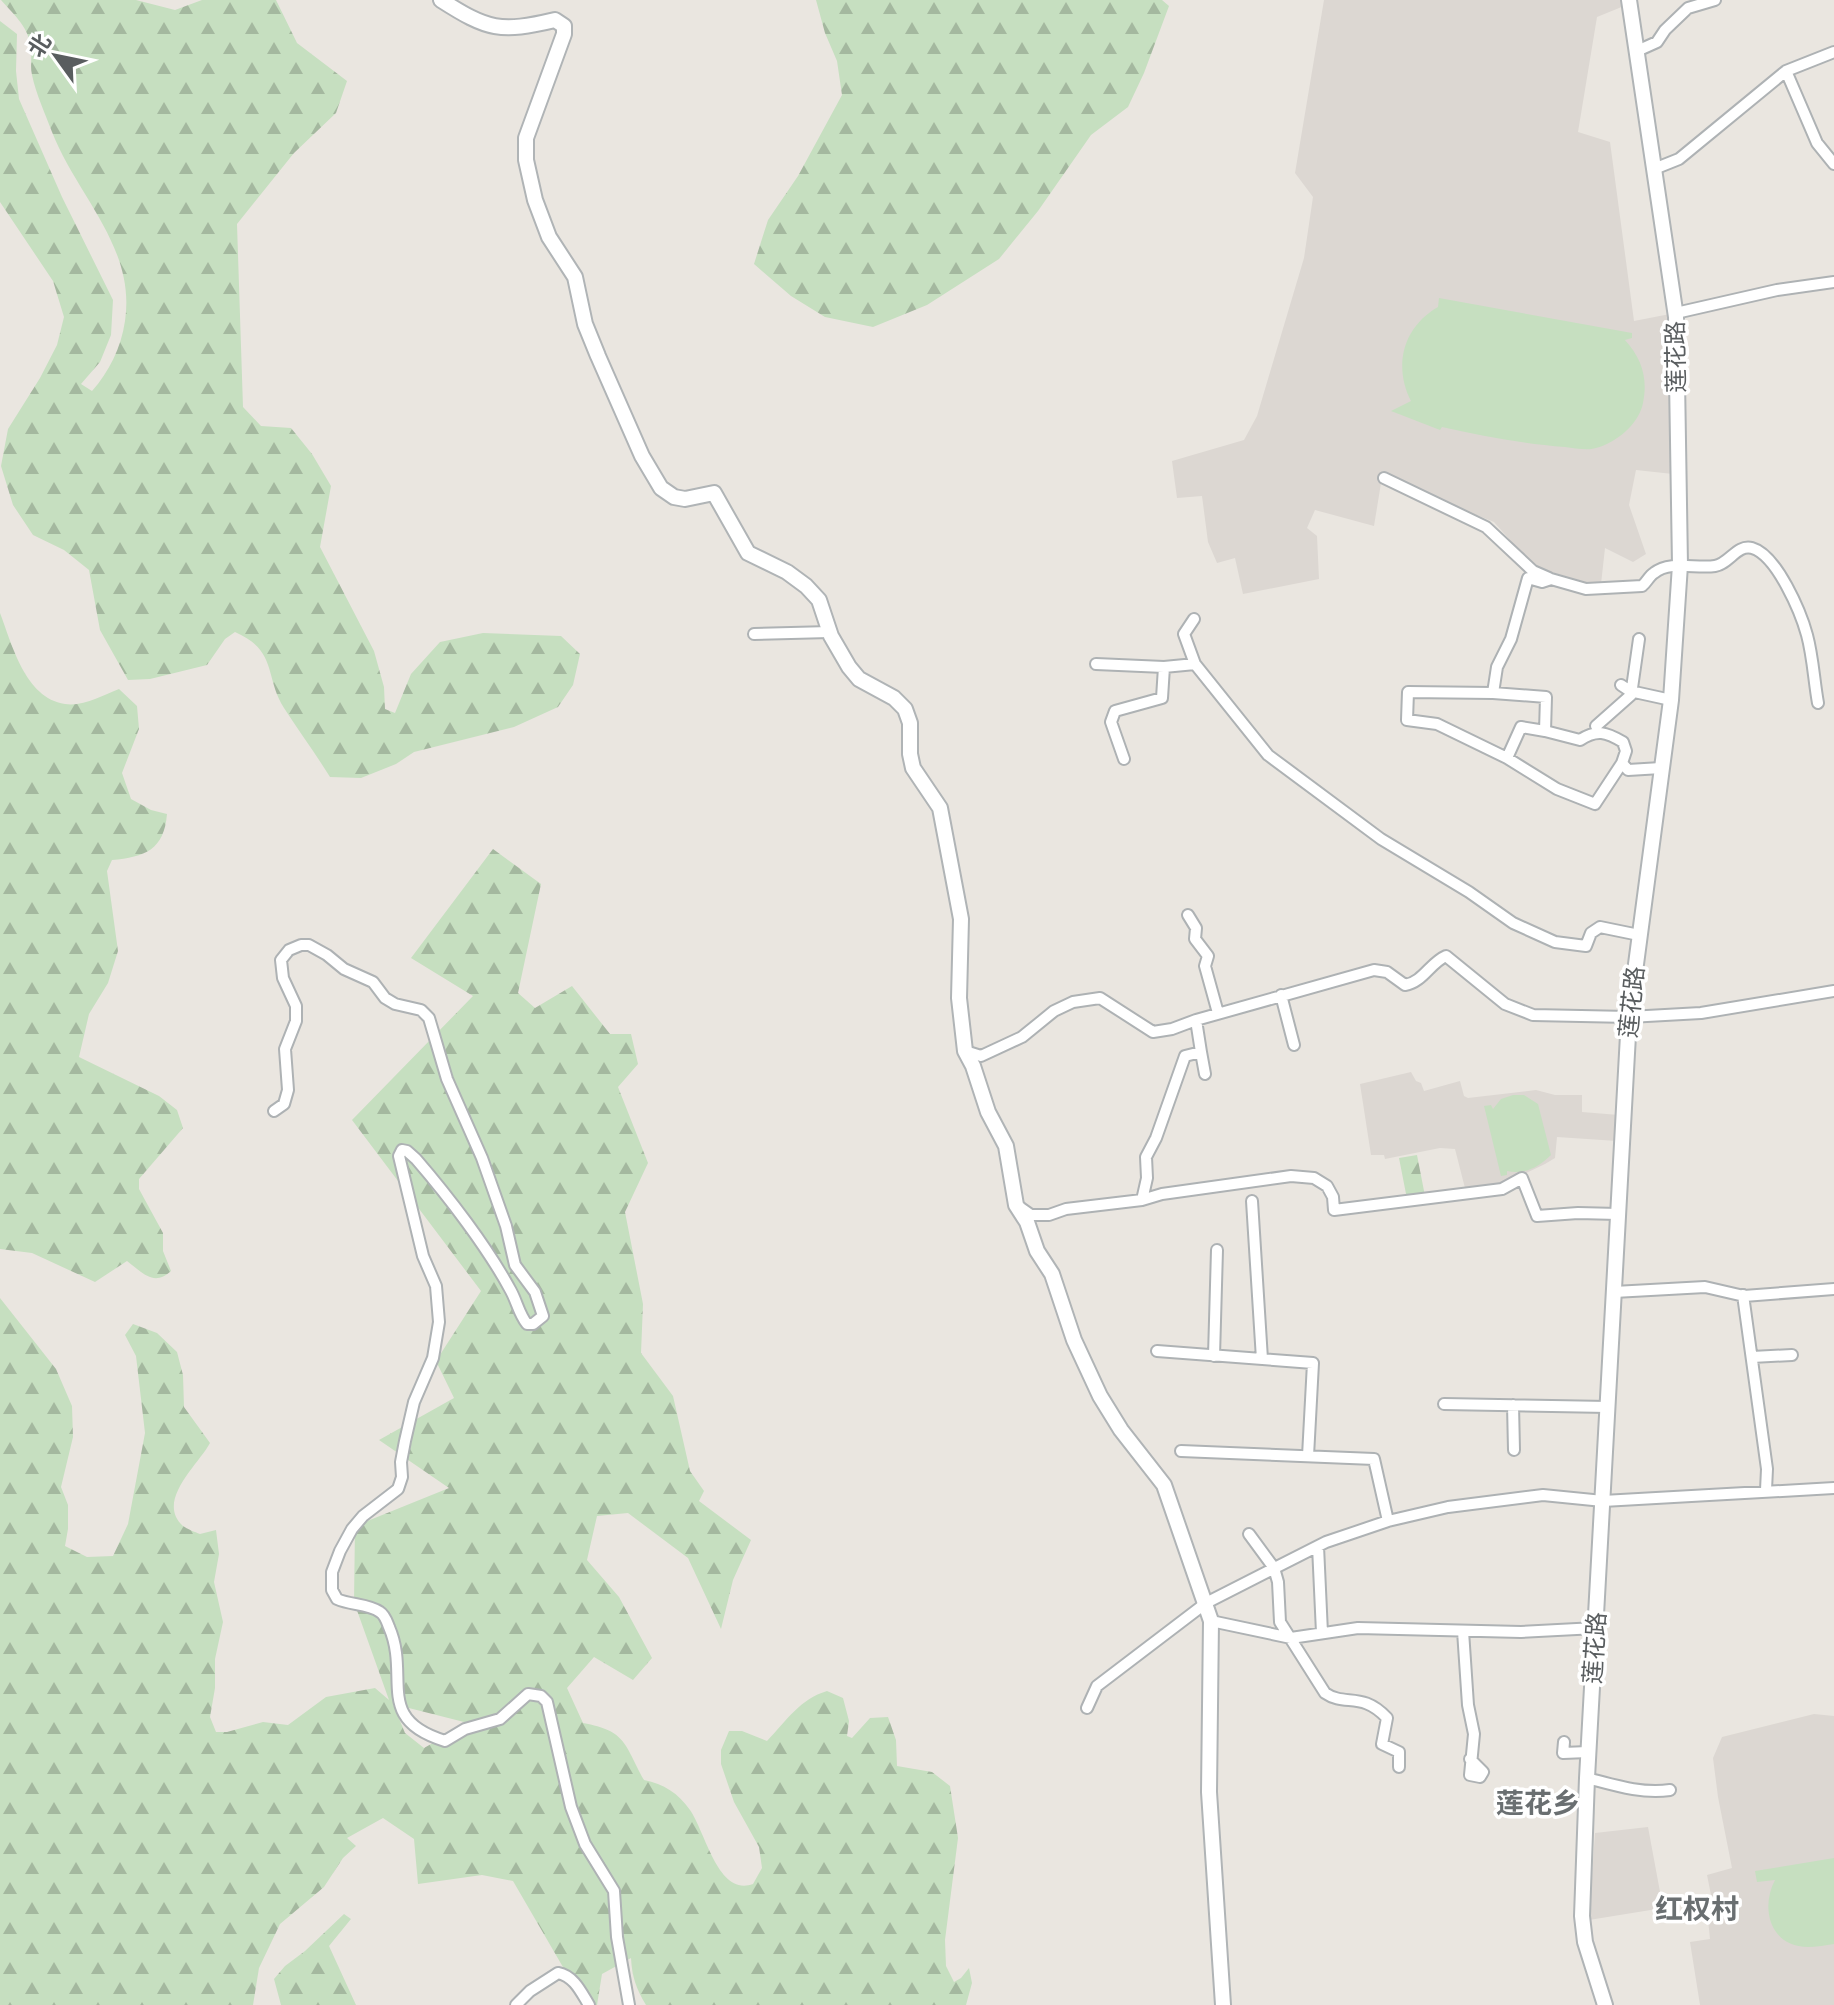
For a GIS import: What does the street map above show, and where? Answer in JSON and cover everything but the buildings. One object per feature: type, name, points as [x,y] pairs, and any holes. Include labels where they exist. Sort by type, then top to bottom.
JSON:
[{"type":"street","points":[[441,0],[469,18],[495,27],[517,29],[555,20],[564,26],[564,34],[526,138],[526,160],[535,200],[549,237],[575,277],[585,324],[642,456],[661,488],[674,497],[685,499],[714,493],[748,553],[787,572],[819,600],[830,632],[859,679],[894,698],[905,709],[910,723],[913,768],[940,808],[961,919],[959,998],[965,1051],[988,1112],[1006,1146],[1016,1205],[1027,1222],[1037,1251],[1052,1274],[1074,1340],[1100,1396],[1121,1430],[1164,1485],[1211,1621],[1209,1792],[1223,2005]]},
{"type":"street","name":"莲花路","points":[[1605,2005],[1585,1942],[1582,1916],[1588,1752],[1629,1017],[1671,700],[1680,565],[1676,313],[1629,0]]},
{"type":"street","points":[[1637,51],[1657,42],[1688,8],[1715,0]]},
{"type":"street","points":[[1654,169],[1679,159],[1786,71],[1834,52]]},
{"type":"street","points":[[1786,71],[1817,143],[1834,164]]},
{"type":"street","points":[[1676,313],[1777,290],[1834,282]]},
{"type":"street","points":[[1384,478],[1486,527],[1533,571],[1586,589],[1642,586],[1654,573],[1680,565],[1720,566],[1743,548],[1761,553],[1784,581],[1808,637],[1818,703]]},
{"type":"street","points":[[1493,693],[1497,667],[1511,639],[1528,578],[1542,582],[1551,579]]},
{"type":"street","points":[[1194,619],[1184,634],[1195,664],[1268,755],[1381,839],[1469,892],[1513,923],[1555,942],[1586,946],[1591,933],[1600,927],[1639,935]]},
{"type":"street","points":[[754,634],[830,632]]},
{"type":"street","points":[[1596,726],[1632,692],[1639,639]]},
{"type":"street","points":[[1096,664],[1164,667],[1195,664]]},
{"type":"street","points":[[1124,759],[1111,722],[1115,711],[1162,698],[1164,667]]},
{"type":"street","points":[[1621,685],[1632,692],[1671,700]]},
{"type":"street","points":[[1507,758],[1521,727],[1580,740],[1592,732],[1603,732],[1623,742],[1626,751],[1622,763],[1595,804],[1557,789],[1507,758],[1437,724],[1407,720],[1408,692],[1546,697],[1545,731]]},
{"type":"street","points":[[1622,763],[1628,770],[1661,768]]},
{"type":"street","points":[[1188,915],[1196,928],[1195,939],[1208,956],[1205,966],[1218,1013]]},
{"type":"street","points":[[274,1111],[284,1104],[288,1090],[285,1049],[296,1021],[296,1006],[283,978],[281,960],[289,950],[309,945],[344,969],[373,982],[385,998],[395,1004],[421,1010],[429,1018],[447,1079],[482,1158],[506,1226],[515,1265],[535,1292],[543,1316],[533,1324],[527,1324],[521,1318],[512,1292],[465,1223],[416,1159],[402,1150],[399,1156],[423,1256],[436,1286],[439,1322],[433,1358],[414,1402],[398,1489],[363,1516],[352,1529],[332,1572],[332,1590],[337,1599],[378,1610],[385,1617],[393,1635],[397,1657],[397,1694],[412,1726],[426,1735],[445,1741],[465,1729],[500,1719],[528,1694],[541,1696],[547,1702],[571,1807],[585,1844],[614,1891],[617,1937],[629,2005]]},
{"type":"street","points":[[965,1051],[981,1056],[1022,1037],[1054,1011],[1073,1002],[1100,998],[1153,1032],[1374,970],[1387,972],[1405,985],[1414,983],[1436,960],[1446,956],[1505,1004],[1521,1012],[1542,1015],[1629,1017],[1701,1013],[1834,991]]},
{"type":"street","points":[[1281,995],[1294,1045]]},
{"type":"street","points":[[1196,1020],[1205,1074]]},
{"type":"street","points":[[1142,1200],[1147,1178],[1146,1157],[1156,1138],[1185,1056],[1201,1052]]},
{"type":"street","points":[[1016,1205],[1031,1215],[1049,1215],[1066,1209],[1291,1176],[1314,1178],[1327,1186],[1333,1197],[1334,1210],[1502,1189],[1522,1178],[1537,1216],[1618,1214]]},
{"type":"street","points":[[1252,1201],[1262,1359]]},
{"type":"street","points":[[1214,1356],[1217,1250]]},
{"type":"street","points":[[1614,1292],[1705,1287],[1743,1295],[1834,1289]]},
{"type":"street","points":[[1743,1295],[1767,1469],[1766,1490]]},
{"type":"street","points":[[1157,1351],[1313,1363],[1308,1456]]},
{"type":"street","points":[[1752,1357],[1792,1355]]},
{"type":"street","points":[[1444,1404],[1608,1407]]},
{"type":"street","points":[[1513,1405],[1514,1450]]},
{"type":"street","points":[[1181,1451],[1374,1459],[1388,1521]]},
{"type":"street","points":[[1087,1708],[1097,1686],[1206,1603],[1318,1546],[1388,1521],[1448,1507],[1543,1495],[1603,1501],[1834,1488]]},
{"type":"street","points":[[1249,1534],[1274,1568],[1278,1582],[1280,1622],[1287,1637],[1325,1693],[1331,1697],[1371,1704],[1387,1718],[1382,1744],[1399,1752],[1399,1767]]},
{"type":"street","points":[[1318,1546],[1322,1633]]},
{"type":"street","points":[[1211,1621],[1287,1637],[1358,1628],[1463,1631],[1596,1628]]},
{"type":"street","points":[[1463,1631],[1468,1705],[1474,1734],[1470,1759]]},
{"type":"street","points":[[1564,1742],[1563,1753],[1588,1752]]},
{"type":"street","points":[[1587,1778],[1635,1790],[1670,1790]]},
{"type":"street","points":[[516,2005],[530,1991],[558,1973],[567,1975],[575,1983],[589,2005]]},
{"type":"shaded area","points":[[1324,0],[1623,0],[1624,6],[1597,17],[1578,132],[1610,142],[1634,321],[1670,314],[1673,474],[1636,470],[1629,505],[1646,554],[1633,562],[1605,548],[1601,584],[1583,584],[1533,566],[1494,522],[1382,477],[1374,526],[1315,510],[1307,528],[1317,536],[1319,579],[1243,594],[1235,558],[1217,563],[1208,542],[1202,496],[1177,498],[1172,461],[1244,440],[1257,416],[1304,258],[1313,197],[1295,173]]},
{"type":"shaded area","points":[[1411,1072],[1424,1091],[1460,1081],[1464,1096],[1468,1098],[1536,1090],[1555,1095],[1582,1095],[1582,1112],[1619,1115],[1617,1141],[1557,1137],[1555,1158],[1494,1188],[1466,1192],[1455,1149],[1440,1148],[1385,1159],[1384,1155],[1371,1155],[1360,1084]]},
{"type":"shaded area","points":[[1814,1714],[1834,1716],[1834,2005],[1700,2005],[1690,1942],[1710,1939],[1708,1919],[1711,1895],[1707,1875],[1732,1868],[1713,1758],[1722,1737]]},
{"type":"shaded area","points":[[1648,1827],[1663,1908],[1589,1920],[1595,1833]]},
{"type":"green space","points":[[1,0],[136,0],[175,10],[202,0],[276,0],[297,43],[347,81],[336,113],[294,153],[237,224],[243,407],[261,426],[291,428],[312,454],[331,486],[320,547],[374,651],[384,687],[385,709],[395,713],[411,674],[440,642],[483,633],[561,636],[580,654],[573,685],[558,707],[514,727],[414,752],[396,764],[361,778],[330,777],[284,708],[264,656],[249,639],[235,632],[225,639],[207,665],[150,679],[128,680],[100,630],[89,570],[64,550],[33,535],[13,505],[1,466],[8,429],[57,345],[64,317],[53,281],[0,202],[0,21],[17,34],[19,99],[62,197],[113,300],[111,335],[100,362],[81,384],[92,391],[109,368],[117,350],[125,321],[126,294],[122,269],[113,246],[63,155],[41,104],[31,72],[28,35]]},
{"type":"green space","points":[[816,0],[1162,0],[1169,6],[1128,107],[1091,135],[1038,211],[999,259],[927,305],[873,327],[825,317],[791,296],[754,264],[768,220],[798,176],[842,95],[837,61]]},
{"type":"green space","points":[[1439,298],[1632,333],[1632,338],[1625,340],[1636,354],[1645,385],[1637,418],[1626,432],[1611,442],[1585,449],[1519,442],[1442,427],[1440,430],[1391,411],[1411,401],[1403,374],[1405,348],[1416,325],[1438,307]]},
{"type":"green space","points":[[0,613],[22,668],[30,681],[51,700],[79,704],[119,689],[137,706],[139,729],[122,773],[131,799],[151,810],[167,814],[157,844],[143,854],[112,860],[107,871],[118,951],[108,983],[89,1014],[79,1057],[159,1096],[177,1110],[183,1128],[139,1179],[139,1189],[163,1233],[163,1251],[171,1271],[159,1278],[143,1274],[127,1261],[95,1282],[32,1253],[0,1249]]},
{"type":"green space","points":[[493,849],[541,884],[518,993],[535,1008],[572,986],[610,1034],[631,1034],[638,1064],[618,1087],[648,1163],[625,1212],[643,1304],[641,1353],[673,1396],[690,1471],[704,1491],[699,1501],[751,1540],[733,1580],[721,1629],[688,1558],[628,1513],[597,1516],[587,1560],[619,1597],[652,1658],[633,1680],[594,1657],[567,1688],[583,1723],[616,1735],[628,1748],[644,1780],[664,1787],[681,1799],[696,1820],[722,1872],[741,1885],[753,1884],[762,1868],[759,1847],[734,1802],[721,1764],[721,1750],[729,1731],[742,1731],[767,1741],[801,1705],[827,1691],[843,1698],[849,1721],[847,1736],[852,1738],[870,1718],[888,1717],[896,1740],[897,1766],[932,1772],[950,1786],[958,1838],[945,1940],[946,1966],[954,1982],[969,1968],[972,1983],[966,2005],[646,2005],[635,1982],[631,1958],[602,1974],[597,2005],[585,2005],[513,1881],[482,1875],[418,1884],[414,1839],[383,1818],[347,1838],[356,1846],[343,1858],[324,1887],[280,1924],[259,1968],[253,2005],[0,2005],[0,1298],[56,1369],[72,1406],[73,1437],[61,1487],[68,1505],[65,1546],[87,1557],[113,1556],[128,1524],[145,1433],[136,1356],[125,1335],[133,1324],[157,1333],[177,1352],[183,1375],[184,1407],[210,1443],[182,1483],[174,1505],[176,1516],[185,1527],[200,1534],[216,1530],[219,1554],[214,1582],[223,1622],[215,1659],[215,1688],[210,1717],[216,1732],[263,1722],[288,1725],[326,1697],[375,1688],[389,1700],[354,1602],[355,1526],[449,1488],[379,1440],[454,1398],[436,1361],[481,1291],[352,1120],[473,996],[411,958]],"holes":[[[393,1704],[468,1723],[424,1748],[405,1733]]]},
{"type":"green space","points":[[1524,1095],[1538,1104],[1551,1155],[1531,1169],[1507,1171],[1507,1175],[1501,1176],[1484,1106],[1491,1105],[1493,1109],[1501,1099]]},
{"type":"green space","points":[[1417,1155],[1425,1196],[1407,1199],[1399,1158]]},
{"type":"green space","points":[[1834,1858],[1834,1944],[1808,1947],[1785,1940],[1777,1933],[1769,1914],[1768,1902],[1775,1880],[1757,1882],[1755,1871]]},
{"type":"green space","points":[[344,1914],[351,1919],[329,1946],[356,2005],[281,2005],[274,1979]]},
{"type":"district","name":"莲花乡","points":[[1538,1804]]},
{"type":"district","name":"红权村","points":[[1697,1910]]}]
